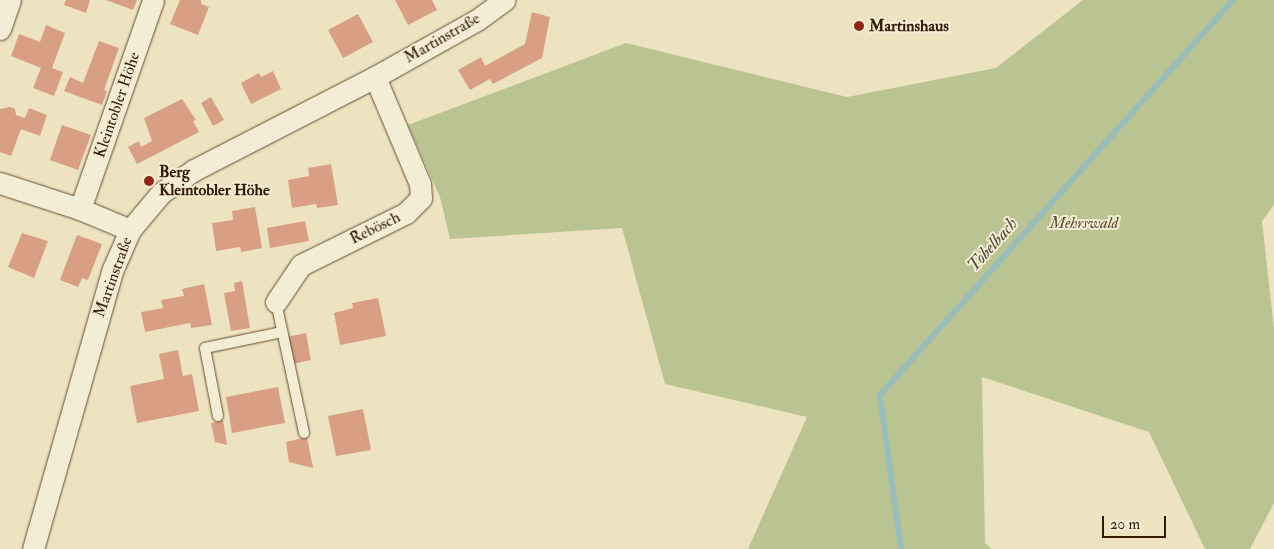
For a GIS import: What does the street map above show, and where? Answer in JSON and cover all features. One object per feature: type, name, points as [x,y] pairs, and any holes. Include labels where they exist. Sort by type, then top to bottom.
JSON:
[{"type":"street","points":[[0,28],[10,0]]},
{"type":"street","name":"Kleintobler Höhe","points":[[80,209],[154,0]]},
{"type":"street","name":"Martinstraße","points":[[33,549],[113,268],[130,230],[161,193],[194,170],[375,77],[477,20],[505,0]]},
{"type":"street","name":"Rebösch","points":[[276,302],[301,265],[406,213],[421,198],[420,184],[375,77]]},
{"type":"street","points":[[0,183],[80,209],[130,230]]},
{"type":"lane","points":[[276,302],[304,433]]},
{"type":"lane","points":[[218,416],[205,348],[282,332]]},
{"type":"green space","name":"Mehrswald","points":[[1083,0],[1274,0],[1274,205],[1262,221],[1274,329],[1274,503],[1250,549],[1205,549],[1149,432],[982,377],[985,543],[992,549],[748,549],[807,417],[665,384],[622,228],[450,239],[440,197],[408,125],[626,43],[847,97],[996,68]]},
{"type":"building","points":[[66,0],[90,0],[86,13],[64,5]]},
{"type":"building","points":[[106,0],[137,0],[133,10]]},
{"type":"building","points":[[180,0],[201,0],[201,4],[209,7],[198,35],[170,24]]},
{"type":"building","points":[[395,0],[432,0],[437,10],[408,25]]},
{"type":"building","points":[[532,12],[550,17],[542,58],[493,84],[490,79],[470,90],[458,70],[481,57],[485,66],[525,44]]},
{"type":"building","points":[[358,14],[373,42],[343,58],[328,30]]},
{"type":"building","points":[[46,25],[65,33],[52,68],[63,72],[54,96],[33,88],[41,68],[11,56],[19,34],[40,42]]},
{"type":"building","points":[[99,41],[119,48],[104,90],[107,91],[102,105],[64,91],[70,77],[83,83]]},
{"type":"building","points":[[273,71],[281,89],[251,104],[241,83],[259,73],[261,77]]},
{"type":"building","points":[[211,97],[224,120],[213,126],[201,103]]},
{"type":"building","points":[[182,99],[196,120],[193,121],[199,132],[137,164],[128,147],[139,141],[141,147],[152,141],[144,118]]},
{"type":"building","points":[[10,107],[15,109],[16,115],[25,118],[29,108],[47,115],[40,136],[21,129],[11,156],[0,152],[0,109]]},
{"type":"building","points":[[62,125],[91,135],[78,170],[50,160]]},
{"type":"building","points":[[331,164],[338,205],[317,208],[316,204],[292,208],[288,180],[309,176],[308,168]]},
{"type":"building","points":[[255,207],[262,248],[241,252],[240,247],[216,251],[212,223],[233,220],[232,211]]},
{"type":"building","points":[[305,221],[309,241],[270,248],[267,228]]},
{"type":"building","points":[[22,233],[48,241],[34,278],[8,267]]},
{"type":"building","points":[[77,235],[102,244],[88,280],[82,278],[78,287],[60,280]]},
{"type":"building","points":[[242,281],[250,328],[231,331],[224,293],[235,291],[234,283]]},
{"type":"building","points":[[204,284],[212,325],[191,328],[190,323],[145,332],[141,312],[163,308],[161,300],[184,296],[182,289]]},
{"type":"building","points":[[378,298],[386,336],[340,345],[334,313],[353,308],[352,303]]},
{"type":"building","points":[[306,333],[311,360],[293,364],[287,337]]},
{"type":"building","points":[[178,350],[183,376],[192,374],[199,411],[137,423],[130,386],[164,379],[159,354]]},
{"type":"building","points":[[278,387],[285,423],[232,433],[226,397]]},
{"type":"building","points":[[363,409],[371,450],[336,456],[328,416]]},
{"type":"building","points":[[223,420],[227,445],[215,442],[211,423]]},
{"type":"building","points":[[307,437],[313,468],[289,462],[286,442]]},
{"type":"waterway","name":"Tobelbach","points":[[901,549],[880,395],[1233,0]]},
{"type":"place","name":"Martinshaus","points":[[859,26]]},
{"type":"place","name":"Berg Kleintobler Höhe","points":[[149,181]]}]
